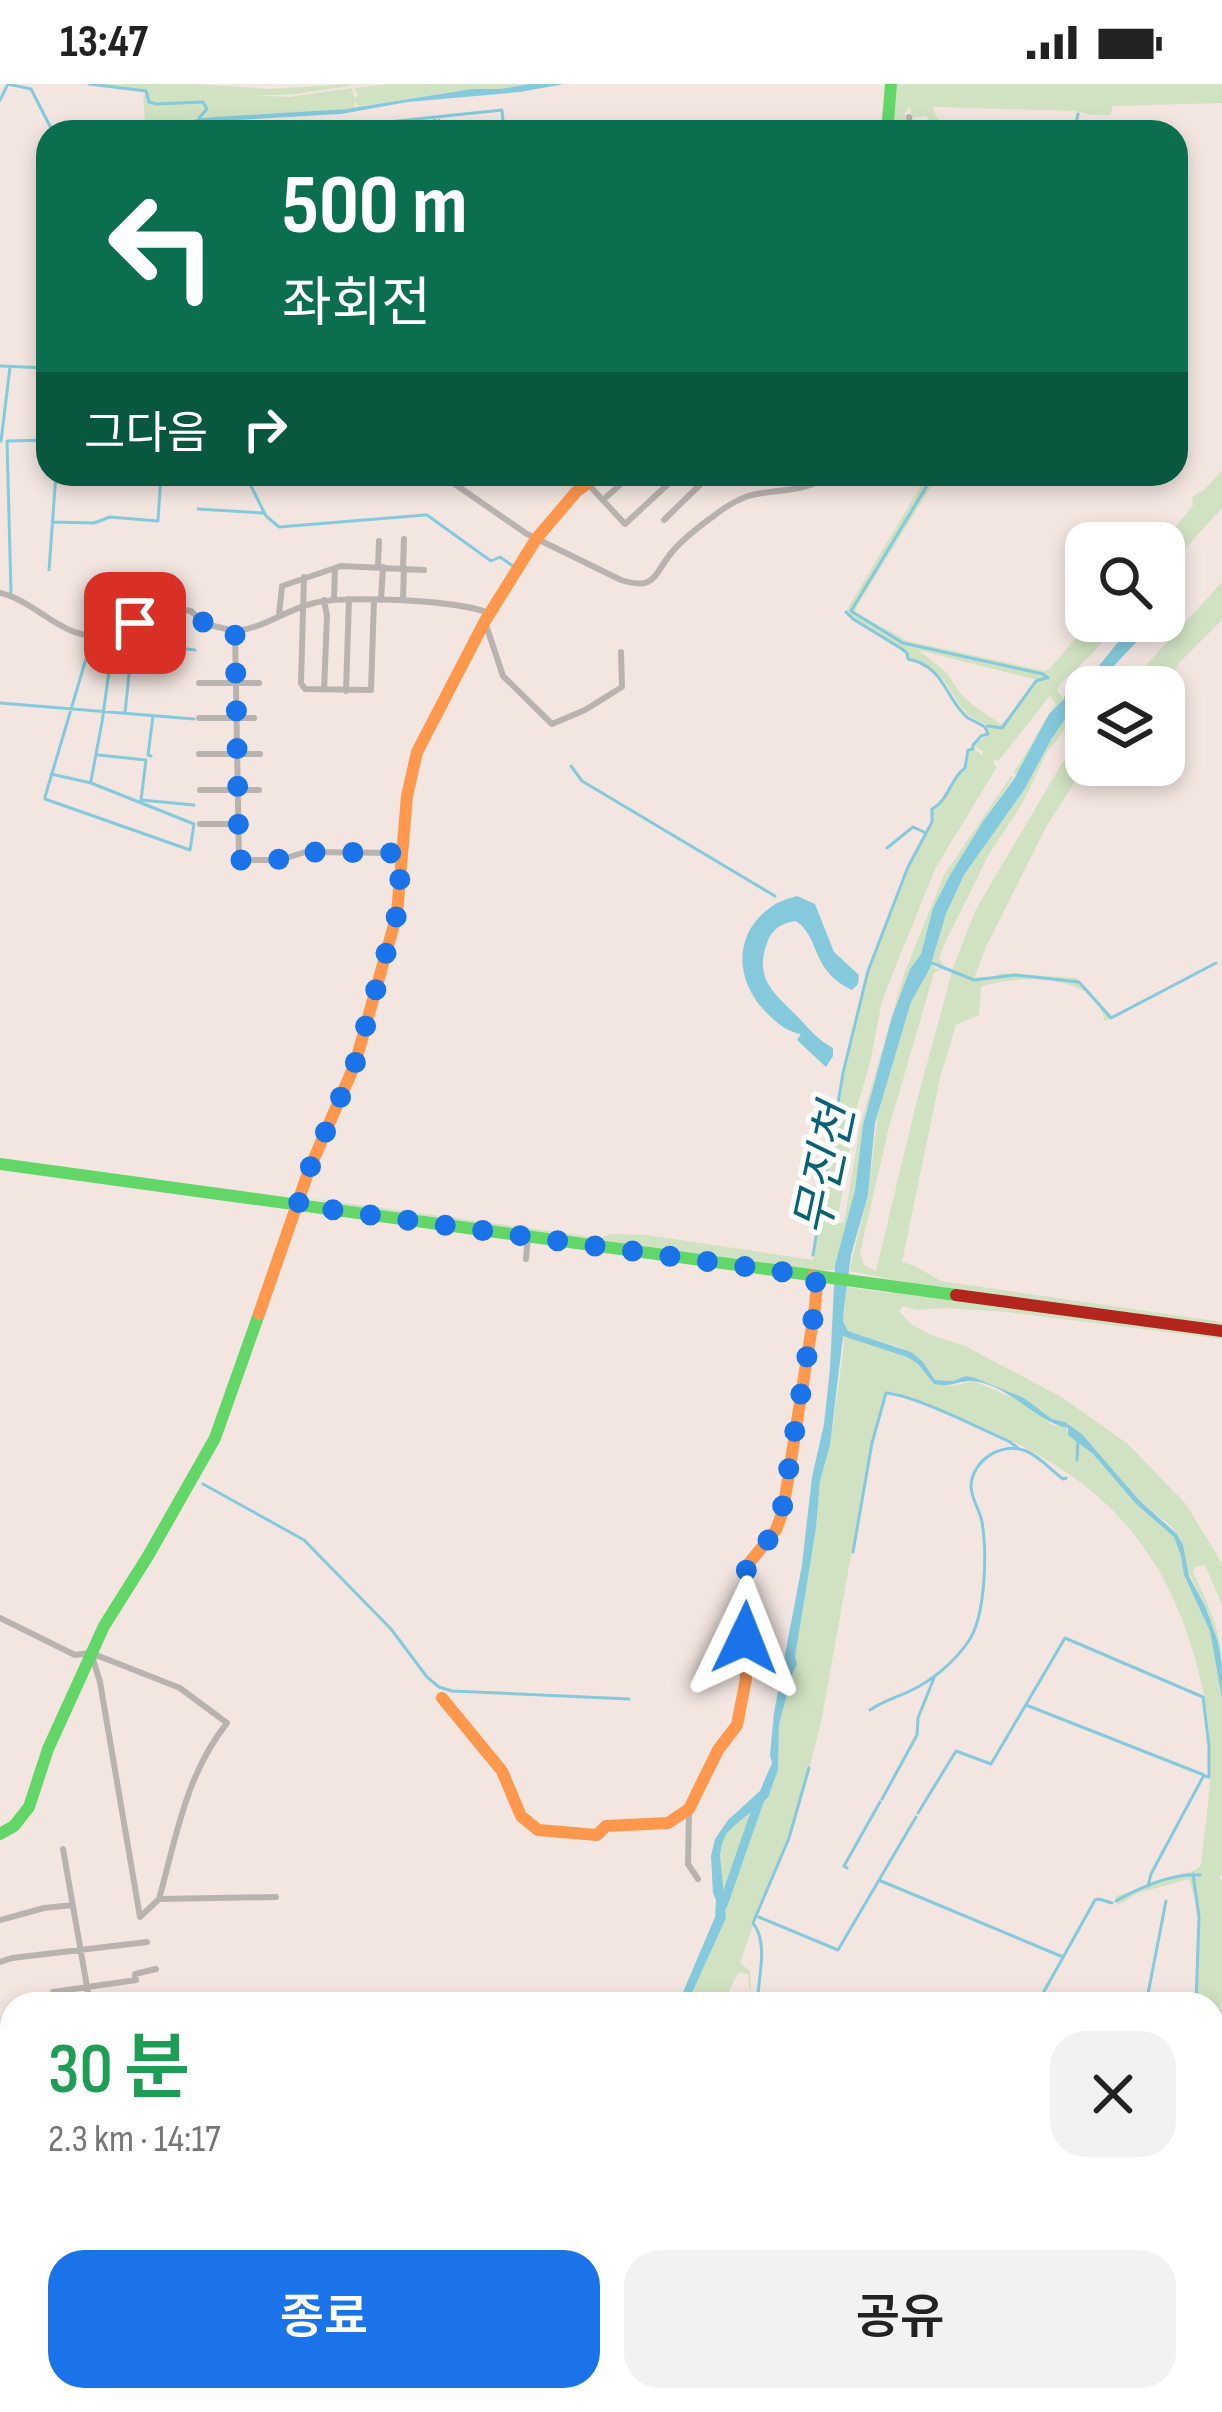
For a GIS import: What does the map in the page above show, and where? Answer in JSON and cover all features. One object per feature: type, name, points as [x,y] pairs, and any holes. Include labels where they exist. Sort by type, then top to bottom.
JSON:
[{"type":"main road","points":[[888,120],[891,87]]},
{"type":"main road","points":[[0,1834],[14,1826],[29,1807],[48,1749],[104,1626],[215,1438],[309,1170],[355,1064],[397,914],[409,780],[417,752],[487,617],[536,539],[585,486]]},
{"type":"main road","points":[[0,1164],[1222,1331]]},
{"type":"main road","points":[[442,1698],[502,1771],[521,1816],[538,1830],[597,1835],[606,1826],[668,1823],[689,1809],[718,1750],[737,1725],[746,1679],[745,1638],[751,1605],[746,1568],[776,1530],[782,1510],[817,1276]]},
{"type":"street","points":[[458,486],[536,539],[620,580],[642,584],[662,570],[671,553],[737,501],[811,486]]},
{"type":"street","points":[[590,486],[626,524],[666,486]]},
{"type":"street","points":[[603,500],[619,486]]},
{"type":"street","points":[[664,520],[699,486]]},
{"type":"street","points":[[403,602],[404,539]]},
{"type":"street","points":[[304,577],[301,683],[305,689],[368,692],[379,541]]},
{"type":"street","points":[[280,617],[280,589],[304,577],[335,568],[424,570]]},
{"type":"street","points":[[334,599],[335,568]]},
{"type":"street","points":[[0,593],[89,637],[180,608],[191,610],[205,624],[235,631],[260,627],[324,600],[461,604],[487,617],[503,676],[552,724],[622,687],[621,652]]},
{"type":"street","points":[[346,691],[349,599]]},
{"type":"street","points":[[324,600],[325,690]]},
{"type":"street","points":[[235,631],[239,860],[289,859],[305,852],[402,853]]},
{"type":"street","points":[[199,683],[259,683]]},
{"type":"street","points":[[199,718],[254,718]]},
{"type":"street","points":[[199,754],[260,754]]},
{"type":"street","points":[[200,790],[259,790]]},
{"type":"street","points":[[200,824],[239,824]]},
{"type":"street","points":[[526,1259],[528,1237]]},
{"type":"street","points":[[0,1618],[75,1655],[91,1653],[180,1688],[226,1723],[185,1800],[159,1898],[140,1917],[91,1653]]},
{"type":"street","points":[[689,1809],[688,1864],[698,1879]]},
{"type":"street","points":[[63,1849],[89,1992]]},
{"type":"street","points":[[159,1898],[275,1897]]},
{"type":"street","points":[[0,1920],[74,1904]]},
{"type":"street","points":[[0,1962],[147,1942]]},
{"type":"street","points":[[53,1992],[136,1980],[135,1974],[155,1969]]},
{"type":"green space","points":[[93,84],[269,89],[350,84],[289,95],[248,95],[289,97],[352,88],[354,98],[358,96],[355,88],[388,84],[530,84],[357,107],[355,99],[355,108],[189,120],[143,120],[146,91]]},
{"type":"green space","points":[[895,84],[1222,84],[1222,103],[1113,106],[1110,115],[933,107],[940,120],[928,120],[927,116],[912,118],[910,107],[905,120],[892,120]]},
{"type":"green space","points":[[1222,470],[1222,508],[1185,549],[1185,522],[1179,522],[1193,506],[1192,497]]},
{"type":"green space","points":[[921,486],[932,486],[855,612],[908,641],[1045,671],[1073,642],[1102,642],[1079,666],[1065,666],[1065,679],[1057,691],[1064,699],[1049,714],[1017,774],[1013,772],[1044,721],[1056,704],[1050,696],[995,760],[997,767],[936,867],[881,1005],[837,1223],[844,1223],[860,1126],[904,974],[944,875],[1014,777],[933,908],[921,954],[910,969],[892,1017],[863,1125],[855,1190],[834,1270],[356,1208],[310,1198],[601,1238],[647,1235],[813,1260],[844,1074],[869,971],[909,868],[933,822],[933,809],[966,768],[969,751],[982,755],[973,745],[988,735],[986,726],[967,713],[940,676],[909,659],[908,653],[846,611]],"holes":[[[918,650],[1038,680],[1001,724],[974,706],[946,672]]]},
{"type":"green space","points":[[1222,582],[1222,620],[1177,666],[1145,666],[1167,642],[1185,642],[1185,622]]},
{"type":"green space","points":[[1065,719],[1065,729],[989,854],[945,943],[939,958],[944,966],[932,962],[964,875],[1024,790]]},
{"type":"green space","points":[[1065,759],[1065,786],[1072,786],[1046,827],[974,978],[1001,973],[1077,978],[1112,1016],[1104,1021],[1099,1005],[1088,994],[1054,981],[1014,980],[981,987],[979,1015],[956,1025],[940,1078],[902,1262],[941,1281],[1222,1322],[1222,1327],[849,1271],[868,1195],[879,1105],[911,1002],[931,964],[943,968],[934,973],[888,1131],[860,1253],[864,1265],[876,1271],[953,968],[975,911]]},
{"type":"green space","points":[[846,1287],[890,1293],[892,1289],[1222,1334],[1222,1339],[1007,1312],[903,1306],[899,1311],[931,1335],[965,1346],[1063,1398],[1128,1444],[1185,1503],[1222,1565],[1222,1605],[1205,1565],[1193,1571],[1217,1629],[1222,1666],[1180,1538],[1139,1500],[1082,1434],[1024,1398],[975,1378],[935,1380],[923,1362],[899,1347],[848,1331],[843,1321]]},
{"type":"green space","points":[[843,1336],[907,1357],[934,1384],[974,1381],[1024,1403],[1052,1425],[1066,1426],[1068,1434],[1093,1454],[1136,1504],[1174,1537],[1184,1575],[1210,1630],[1222,1699],[1222,1992],[1197,1992],[1200,1917],[1189,1879],[1138,1893],[1118,1905],[1115,1900],[1201,1865],[1210,1776],[1209,1731],[1193,1652],[1160,1574],[1102,1500],[1067,1473],[987,1429],[894,1392],[885,1393],[871,1443],[810,1767],[740,1963],[750,1971],[751,1988],[748,1974],[738,1973],[729,1992],[692,1992],[726,1918],[722,1844],[734,1826],[768,1799],[778,1770],[779,1725],[797,1664]]},
{"type":"water","points":[[564,84],[341,114],[193,120],[346,109],[472,89]]},
{"type":"water","points":[[1118,642],[1136,642],[1114,666],[1098,666]]},
{"type":"water","points":[[1065,694],[1065,719],[1024,790],[964,875],[930,968],[911,1002],[875,1123],[868,1195],[851,1255],[843,1321],[848,1331],[911,1352],[935,1380],[975,1378],[1024,1398],[1082,1434],[1183,1545],[1189,1576],[1218,1642],[1222,1699],[1210,1631],[1184,1575],[1174,1537],[1136,1504],[1093,1454],[1068,1435],[1068,1428],[986,1384],[934,1384],[907,1357],[843,1336],[797,1664],[779,1725],[778,1770],[768,1798],[726,1834],[720,1855],[726,1918],[692,1992],[683,1992],[715,1917],[711,1856],[715,1839],[760,1791],[772,1763],[774,1713],[824,1424],[835,1265],[855,1190],[863,1125],[892,1017],[950,875],[1014,779],[1049,714]]},
{"type":"water","points":[[797,896],[815,904],[834,952],[859,975],[852,990],[839,982],[796,921],[778,928],[767,943],[763,966],[768,984],[833,1048],[826,1067],[797,1040],[801,1034],[780,1025],[762,1008],[743,969],[750,929],[777,903]]},
{"type":"waterway","points":[[8,84],[31,89],[47,120]]},
{"type":"waterway","points":[[89,84],[146,91],[149,102],[156,104],[203,102],[207,109],[199,118]]},
{"type":"waterway","points":[[0,100],[7,86]]},
{"type":"waterway","points":[[407,120],[502,110],[503,120]]},
{"type":"waterway","points":[[1077,120],[1078,114]]},
{"type":"waterway","points":[[0,366],[36,368]]},
{"type":"waterway","points":[[1,441],[10,367]]},
{"type":"waterway","points":[[8,441],[36,440]]},
{"type":"waterway","points":[[7,441],[11,592]]},
{"type":"waterway","points":[[49,570],[55,486]]},
{"type":"waterway","points":[[52,522],[94,523],[110,517],[158,521],[160,486]]},
{"type":"waterway","points":[[251,486],[266,516],[279,527],[425,515]]},
{"type":"waterway","points":[[927,486],[851,611],[903,643],[1048,678]]},
{"type":"waterway","points":[[198,509],[263,513]]},
{"type":"waterway","points":[[427,515],[491,561],[500,557],[513,566]]},
{"type":"waterway","points":[[813,1255],[843,1073],[868,971],[908,867],[932,822],[932,809],[965,768],[968,750],[988,734],[960,710],[930,669],[908,659],[902,649],[846,612]]},
{"type":"waterway","points":[[125,713],[134,628]]},
{"type":"waterway","points":[[51,774],[91,783],[194,824],[190,850],[45,799],[51,778],[56,758],[91,642],[109,636]]},
{"type":"waterway","points":[[91,781],[114,636]]},
{"type":"waterway","points":[[134,643],[195,650]]},
{"type":"waterway","points":[[988,726],[1002,728],[1036,681],[1046,678]]},
{"type":"waterway","points":[[0,703],[194,719]]},
{"type":"waterway","points":[[151,756],[153,716]]},
{"type":"waterway","points":[[98,755],[146,760],[141,800],[194,805]]},
{"type":"waterway","points":[[571,766],[582,781],[775,896]]},
{"type":"waterway","points":[[887,848],[913,827],[924,832]]},
{"type":"waterway","points":[[932,963],[974,980],[1015,975],[1079,982],[1111,1018],[1216,963]]},
{"type":"waterway","points":[[853,1552],[886,1393],[948,1413],[1018,1448]]},
{"type":"waterway","points":[[1077,1460],[1078,1439]]},
{"type":"waterway","points":[[870,1710],[936,1675],[974,1631],[982,1601],[984,1550],[982,1522],[971,1486],[982,1461],[998,1451],[1016,1449],[1031,1453],[1066,1478]]},
{"type":"waterway","points":[[203,1484],[304,1540],[391,1629],[439,1687],[629,1699]]},
{"type":"waterway","points":[[918,1813],[956,1751],[991,1764],[1065,1638],[1203,1697],[1209,1746],[1209,1777],[1204,1776]]},
{"type":"waterway","points":[[882,1799],[917,1735],[918,1718],[934,1678]]},
{"type":"waterway","points":[[1026,1705],[1204,1775],[1148,1886]]},
{"type":"waterway","points":[[758,1992],[762,1951],[753,1923],[789,1838],[809,1768]]},
{"type":"waterway","name":"무진천","points":[[723,1905],[761,1796]]},
{"type":"waterway","points":[[847,1868],[880,1802]]},
{"type":"waterway","points":[[759,1917],[838,1950],[916,1817]]},
{"type":"waterway","points":[[1193,1874],[1199,1917],[1196,1992]]},
{"type":"waterway","points":[[1116,1901],[1167,1879],[1200,1875]]},
{"type":"waterway","points":[[881,1881],[1063,1957]]},
{"type":"waterway","points":[[1044,1992],[1095,1900],[1112,1903]]},
{"type":"waterway","points":[[1148,1992],[1166,1901]]},
{"type":"traffic: fast","points":[[888,120],[891,84]]},
{"type":"traffic: fast","points":[[0,1164],[956,1295]]},
{"type":"traffic: fast","points":[[0,1834],[14,1826],[29,1807],[48,1749],[104,1626],[215,1438],[259,1314]]},
{"type":"traffic: slow","points":[[259,1314],[309,1170],[355,1064],[397,914],[407,796],[417,752],[485,621],[536,539],[584,486]]},
{"type":"traffic: slow","points":[[442,1698],[502,1771],[521,1816],[538,1830],[597,1835],[606,1826],[668,1823],[689,1809],[718,1750],[737,1725],[746,1679],[745,1638],[751,1605],[745,1568],[776,1530],[783,1511],[815,1307],[813,1276]]},
{"type":"traffic: jam","points":[[956,1295],[1222,1331]]},
{"type":"route","points":[[135,623],[180,608],[191,610],[205,624],[235,631],[239,860],[289,859],[305,852],[402,853],[397,914],[355,1064],[298,1205],[813,1276],[815,1307],[782,1510],[776,1530],[746,1568],[751,1605],[745,1638]]}]
